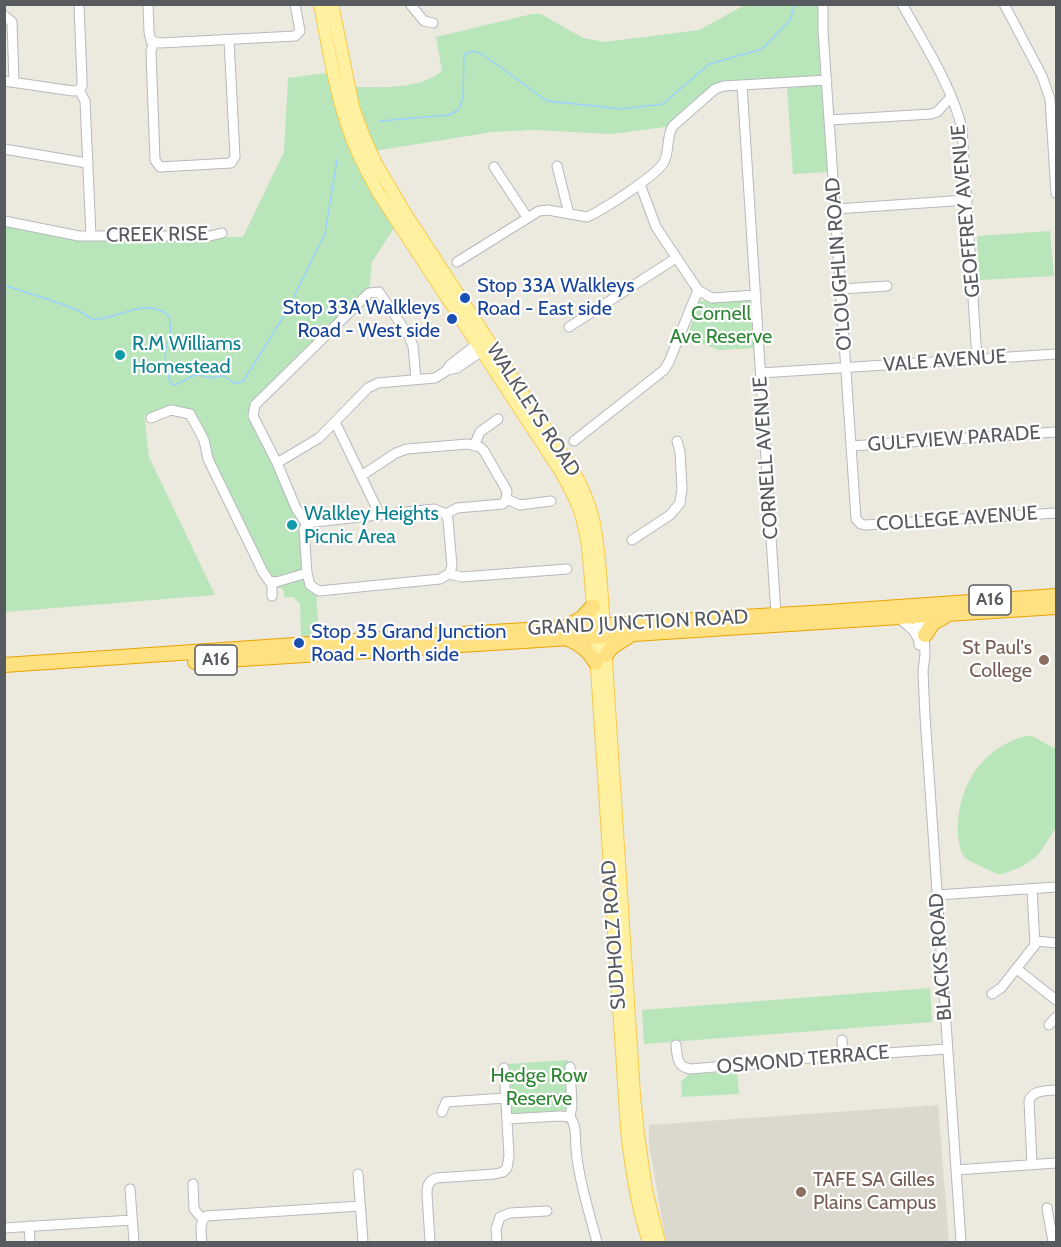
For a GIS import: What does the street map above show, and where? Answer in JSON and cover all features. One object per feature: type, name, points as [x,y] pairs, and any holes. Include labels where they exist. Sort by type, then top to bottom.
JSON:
[{"type":"highway","name":"GRAND JUNCTION ROAD","points":[[4,674],[564,633],[920,611],[1056,596]]},
{"type":"highway","points":[[597,603],[564,633],[601,659],[632,629]]},
{"type":"highway","name":"GRAND JUNCTION ROAD","points":[[776,620],[899,618],[920,611],[949,615],[1056,607]]},
{"type":"highway","points":[[922,637],[933,623],[949,615]]},
{"type":"highway","name":"GRAND JUNCTION ROAD","points":[[4,665],[426,636],[564,633]]},
{"type":"main road","name":"WALKLEYS ROAD","points":[[320,4],[338,90],[348,128],[359,156],[378,192],[484,344]]},
{"type":"main road","name":"WALKLEYS ROAD","points":[[332,4],[349,92],[370,153],[575,498],[586,538],[597,603],[599,631]]},
{"type":"main road","points":[[597,603],[632,629]]},
{"type":"main road","name":"SUDHOLZ ROAD","points":[[599,631],[636,1115],[646,1190],[659,1242]]},
{"type":"main road","name":"SUDHOLZ ROAD","points":[[601,659],[627,1129],[637,1196],[649,1242]]},
{"type":"street","points":[[4,16],[12,22],[9,81],[73,92],[82,86],[79,4]]},
{"type":"street","points":[[148,4],[151,41],[160,43],[295,36],[300,31],[295,4]]},
{"type":"street","points":[[410,4],[424,21],[433,23]]},
{"type":"street","name":"O'LOUGHLIN ROAD","points":[[823,4],[851,446],[858,522]]},
{"type":"street","name":"GEOFFREY AVENUE","points":[[902,4],[959,114],[962,129],[977,359]]},
{"type":"street","points":[[1004,4],[1046,87],[1051,110],[1056,193]]},
{"type":"street","points":[[154,42],[151,51],[155,160],[160,167],[231,164],[235,157],[229,40]]},
{"type":"street","points":[[457,262],[542,210],[591,216],[640,184],[661,166],[668,151],[669,132],[675,123],[715,89],[724,86],[827,80]]},
{"type":"street","name":"CORNELL AVENUE","points":[[742,85],[776,620]]},
{"type":"street","points":[[78,90],[85,101],[91,236]]},
{"type":"street","points":[[830,120],[931,114],[937,112],[951,98]]},
{"type":"street","points":[[4,149],[87,163]]},
{"type":"street","points":[[557,166],[569,214]]},
{"type":"street","points":[[494,167],[528,217]]},
{"type":"street","points":[[640,184],[654,223],[698,290],[712,298],[756,295]]},
{"type":"street","points":[[836,209],[967,201]]},
{"type":"street","name":"CREEK RISE","points":[[4,221],[79,236],[210,236],[222,233]]},
{"type":"street","points":[[569,327],[676,258]]},
{"type":"street","points":[[841,289],[887,286]]},
{"type":"street","points":[[574,441],[664,370],[698,290]]},
{"type":"street","points":[[307,525],[296,508],[277,463],[253,416],[255,405],[369,293],[379,291],[409,336],[413,346],[416,379]]},
{"type":"street","points":[[277,463],[319,438],[368,388],[378,382],[435,378],[446,371],[450,365],[484,344]]},
{"type":"street","name":"VALE AVENUE","points":[[761,373],[1056,354]]},
{"type":"street","points":[[156,404],[156,416],[171,410],[190,414],[204,440],[208,459],[269,581],[281,581],[307,573]]},
{"type":"street","points":[[474,446],[480,432],[498,419]]},
{"type":"street","points":[[335,422],[380,515]]},
{"type":"street","name":"GULFVIEW PARADE","points":[[851,446],[1056,432]]},
{"type":"street","points":[[632,540],[670,515],[680,503],[682,489],[680,452],[677,441]]},
{"type":"street","points":[[361,476],[400,450],[468,444],[480,447],[507,491],[506,499],[503,504],[458,508],[446,514]]},
{"type":"street","points":[[506,499],[520,505],[551,501]]},
{"type":"street","points":[[435,509],[446,514],[448,520],[452,566],[449,574],[440,579],[319,591],[310,585],[307,573],[304,530],[307,525],[314,522],[435,509]]},
{"type":"street","name":"COLLEGE AVENUE","points":[[858,522],[865,525],[1056,513]]},
{"type":"street","points":[[449,574],[462,577],[560,572]]},
{"type":"street","points":[[272,582],[272,596]]},
{"type":"street","name":"BLACKS ROAD","points":[[920,611],[961,1242]]},
{"type":"street","points":[[899,618],[922,637]]},
{"type":"street","points":[[937,895],[1056,887]]},
{"type":"street","points":[[992,994],[1001,988],[1033,949],[1036,941],[1032,889]]},
{"type":"street","points":[[1036,941],[1056,943]]},
{"type":"street","points":[[1017,969],[1056,1000]]},
{"type":"street","points":[[1049,1025],[1056,1017]]},
{"type":"street","points":[[842,1040],[843,1056]]},
{"type":"street","name":"OSMOND TERRACE","points":[[676,1045],[681,1065],[690,1069],[947,1049]]},
{"type":"street","points":[[570,1067],[572,1106],[570,1118],[574,1126],[585,1198],[597,1242]]},
{"type":"street","points":[[430,1242],[427,1193],[429,1182],[436,1178],[495,1174],[507,1168],[509,1156],[504,1068]]},
{"type":"street","points":[[1032,1164],[1029,1101],[1035,1093],[1056,1090]]},
{"type":"street","points":[[442,1113],[446,1102],[505,1098]]},
{"type":"street","points":[[507,1119],[560,1116],[570,1118]]},
{"type":"street","points":[[956,1170],[1056,1163]]},
{"type":"street","points":[[358,1174],[363,1242]]},
{"type":"street","points":[[193,1184],[194,1209],[203,1220]]},
{"type":"street","points":[[130,1189],[134,1242]]},
{"type":"street","points":[[202,1242],[201,1225],[206,1216],[360,1206]]},
{"type":"street","points":[[1047,1208],[1053,1242]]},
{"type":"street","points":[[497,1242],[496,1228],[500,1217],[510,1213],[548,1210]]},
{"type":"street","points":[[4,1228],[132,1220]]},
{"type":"street","points":[[29,1226],[30,1242]]},
{"type":"shaded area","name":"TAFE SA Gilles Plains Campus","points":[[938,1105],[949,1242],[666,1242],[649,1144],[649,1125]]},
{"type":"green space","points":[[744,5],[823,5],[827,80],[721,87],[673,126],[611,134],[534,130],[492,132],[374,151],[355,94],[355,87],[389,87],[423,82],[442,71],[436,37],[532,14],[541,14],[583,38],[605,42],[699,30]]},
{"type":"green space","points":[[334,72],[357,150],[398,222],[372,262],[369,293],[255,405],[253,416],[307,525],[303,570],[276,579],[269,576],[190,415],[171,410],[146,417],[144,414],[149,457],[215,595],[5,612],[4,224],[81,238],[243,237],[284,152],[288,78]]},
{"type":"green space","points":[[823,85],[829,172],[793,174],[787,88]]},
{"type":"green space","points":[[1050,231],[1054,276],[979,280],[977,236]]},
{"type":"green space","name":"Cornell Ave Reserve","points":[[699,301],[751,301],[755,348],[719,350],[687,338]]},
{"type":"green space","points":[[302,578],[310,591],[316,592],[319,635],[301,636],[300,604],[293,597],[284,597],[284,591],[274,586]]},
{"type":"green space","points":[[1032,736],[1056,749],[1056,827],[1037,856],[1023,866],[997,874],[966,859],[962,853],[958,833],[962,800],[967,785],[985,760],[1010,741]]},
{"type":"green space","points":[[930,988],[932,1022],[644,1044],[642,1010]]},
{"type":"green space","name":"Hedge Row Reserve","points":[[568,1060],[569,1110],[512,1114],[508,1064]]},
{"type":"green space","points":[[737,1072],[739,1094],[682,1097],[681,1082],[689,1074]]},
{"type":"waterway","points":[[380,121],[449,115],[459,109],[463,98],[464,55],[473,51],[482,54],[547,101],[622,109],[663,104],[709,64],[762,49],[790,20],[795,4]]},
{"type":"waterway","points":[[4,285],[70,307],[92,319],[141,308],[160,310],[169,316],[171,333],[165,357],[172,384],[175,385],[198,375],[212,378],[224,376],[232,382],[239,383],[244,380],[287,311],[325,233],[337,160]]},
{"type":"place","name":"Stop 33A Walkleys Road - East side","points":[[465,298]]},
{"type":"place","name":"Stop 33A Walkleys Road - West side","points":[[452,319]]},
{"type":"place","name":"R.M Williams Homestead","points":[[120,355]]},
{"type":"place","name":"Walkley Heights Picnic Area","points":[[292,525]]},
{"type":"place","name":"Stop 35 Grand Junction Road - North side","points":[[299,643]]},
{"type":"place","name":"St Paul's College","points":[[1044,660]]},
{"type":"place","name":"TAFE SA Gilles Plains Campus","points":[[801,1192]]}]
